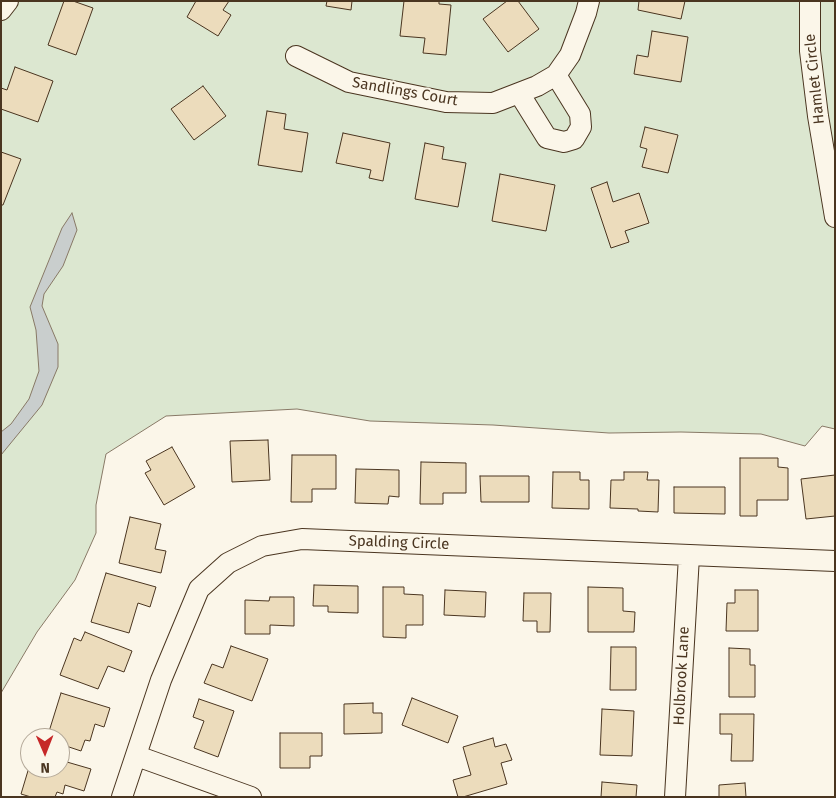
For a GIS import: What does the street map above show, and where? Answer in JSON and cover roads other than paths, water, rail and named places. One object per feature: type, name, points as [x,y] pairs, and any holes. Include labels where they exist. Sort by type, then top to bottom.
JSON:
[{"type":"street","points":[[1,10],[8,1]]},
{"type":"street","name":"Sandlings Court","points":[[296,56],[349,82],[446,102],[493,103],[556,75],[570,56],[589,1]]},
{"type":"street","name":"Hamlet Circle","points":[[810,1],[810,51],[818,116],[835,216]]},
{"type":"street","points":[[519,92],[547,138],[564,142],[574,140],[580,127],[580,114],[556,75]]},
{"type":"street","name":"Spalding Circle","points":[[122,797],[161,680],[199,589],[228,563],[262,546],[302,539],[835,561]]},
{"type":"street","name":"Holbrook Lane","points":[[675,797],[689,556]]},
{"type":"street","points":[[137,756],[251,797]]}]
